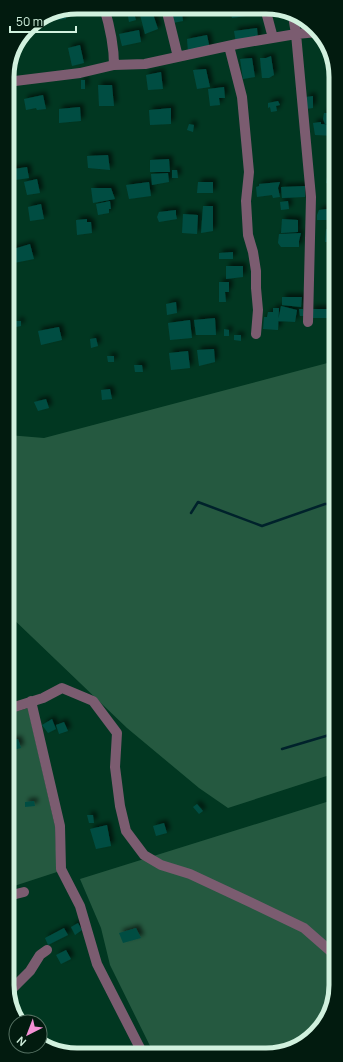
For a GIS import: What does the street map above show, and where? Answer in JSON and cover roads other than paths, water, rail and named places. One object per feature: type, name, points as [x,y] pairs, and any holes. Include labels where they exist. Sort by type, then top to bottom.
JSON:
[{"type":"street","points":[[106,14],[114,49],[114,65]]},
{"type":"street","points":[[167,14],[178,57]]},
{"type":"street","points":[[267,14],[273,38]]},
{"type":"street","points":[[294,20],[311,197],[308,322]]},
{"type":"street","points":[[14,81],[80,73],[114,65],[145,64],[229,46],[311,33]]},
{"type":"street","points":[[229,46],[242,97],[249,172],[246,201],[248,235],[256,271],[258,310],[256,334]]},
{"type":"street","points":[[14,707],[43,698],[62,688],[93,701],[117,732],[114,767],[120,806],[126,831],[144,854],[161,865],[190,874],[304,928],[329,950]]},
{"type":"street","points":[[31,701],[60,826],[61,869],[80,906],[97,964],[140,1048]]},
{"type":"street","points":[[14,894],[24,892]]},
{"type":"street","points":[[14,987],[30,971],[40,955],[47,950]]},
{"type":"waterway","points":[[191,513],[198,502],[262,526],[325,504],[329,504]]},
{"type":"waterway","points":[[282,749],[329,735]]}]
